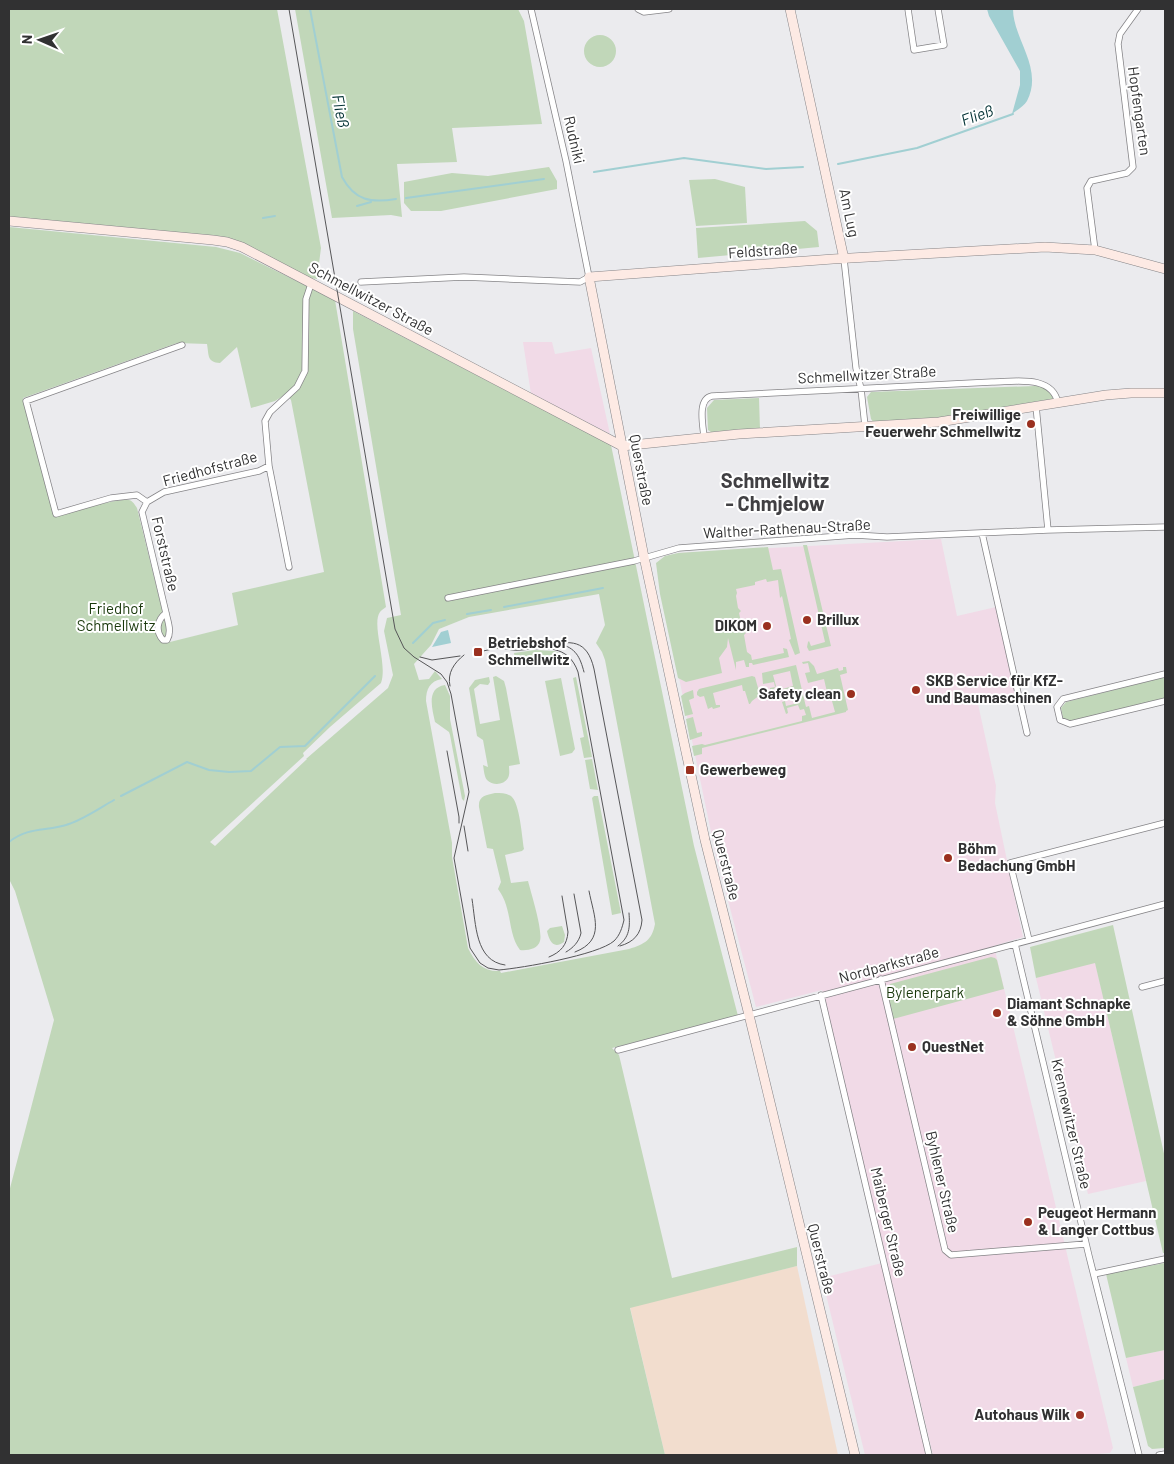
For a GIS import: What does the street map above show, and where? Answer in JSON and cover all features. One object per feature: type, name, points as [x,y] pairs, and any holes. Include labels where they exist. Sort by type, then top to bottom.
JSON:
[{"type":"street","name":"Rudniki","points":[[531,9],[566,161],[589,277]]},
{"type":"street","points":[[638,9],[644,12],[669,9]]},
{"type":"street","name":"Am Lug","points":[[790,9],[844,259],[856,368],[861,390],[865,426]]},
{"type":"street","points":[[908,9],[914,50],[944,45],[938,9]]},
{"type":"street","name":"Hopfengarten","points":[[1096,250],[1089,184],[1091,181],[1127,173],[1133,166],[1118,44],[1120,34],[1138,9]]},
{"type":"street","name":"Schmellwitzer Straße","points":[[9,220],[227,242],[242,247],[622,446]]},
{"type":"street","name":"Feldstraße","points":[[361,282],[464,277],[580,282],[589,277],[1022,247],[1096,250],[1165,269]]},
{"type":"street","name":"Querstraße","points":[[589,277],[644,557],[705,840],[855,1455]]},
{"type":"street","name":"Friedhofstraße","points":[[182,346],[26,401],[56,514],[111,498],[137,495],[147,502],[164,492],[259,471],[269,466],[265,421],[270,412],[297,387],[303,376],[306,299],[311,284]]},
{"type":"street","name":"Schmellwitzer Straße","points":[[704,437],[702,407],[704,400],[708,397],[992,382],[1038,382],[1046,385],[1056,394],[1058,402]]},
{"type":"street","points":[[622,446],[704,437],[938,422],[1106,395],[1165,393]]},
{"type":"street","points":[[1036,406],[1048,530]]},
{"type":"street","points":[[269,466],[289,568]]},
{"type":"street","name":"Forststraße","points":[[147,502],[142,512],[166,613]]},
{"type":"street","points":[[1164,527],[1165,534]]},
{"type":"street","name":"Walther-Rathenau-Straße","points":[[448,598],[679,548],[856,535],[887,537],[1164,527]]},
{"type":"street","points":[[982,533],[1027,733]]},
{"type":"street","points":[[1165,674],[1063,699],[1056,707],[1060,720],[1070,724],[1165,701]]},
{"type":"street","points":[[1029,940],[1010,863],[1165,823]]},
{"type":"street","name":"Nordparkstraße","points":[[618,1050],[1165,904]]},
{"type":"street","name":"Krennewitzer Straße","points":[[1015,944],[1086,1244],[1139,1455]]},
{"type":"street","name":"Byhlener Straße","points":[[881,980],[945,1250],[951,1255],[1086,1244]]},
{"type":"street","points":[[1142,987],[1165,981]]},
{"type":"street","name":"Maiberger Straße","points":[[822,995],[929,1455]]},
{"type":"street","points":[[1094,1274],[1165,1259]]},
{"type":"street","points":[[1159,1455],[1165,1454]]},
{"type":"shaded area","points":[[523,342],[552,342],[555,354],[591,348],[610,434],[531,394]]},
{"type":"shaded area","points":[[941,539],[957,616],[996,607],[1016,695],[978,704],[996,786],[995,803],[1023,937],[994,946],[1113,1448],[1110,1453],[1085,1455],[933,1455],[822,990],[756,1007],[715,851],[673,649],[679,553]]},
{"type":"shaded area","points":[[1095,962],[1146,1181],[1088,1194],[1036,978]]},
{"type":"shaded area","points":[[882,1263],[928,1455],[865,1455],[822,1278]]},
{"type":"shaded area","points":[[797,1266],[838,1455],[665,1455],[630,1307]]},
{"type":"shaded area","points":[[1165,1350],[1165,1379],[1133,1387],[1126,1358]]},
{"type":"green space","points":[[9,9],[277,9],[321,248],[317,279],[310,278],[213,236],[9,217]]},
{"type":"green space","points":[[295,9],[518,9],[524,21],[542,124],[452,128],[457,162],[397,164],[402,217],[391,215],[332,218]]},
{"type":"green space","points":[[600,35],[606,36],[611,40],[615,45],[615,57],[611,62],[606,66],[600,67],[594,66],[589,62],[585,57],[584,51],[585,45],[589,40],[594,36]]},
{"type":"green space","points":[[549,167],[557,181],[557,189],[441,211],[411,211],[404,203],[404,182],[452,173],[488,176]]},
{"type":"green space","points":[[715,179],[745,187],[747,223],[696,226],[689,180]]},
{"type":"green space","points":[[805,221],[817,231],[819,247],[698,258],[696,228]]},
{"type":"green space","name":"Friedhof Schmellwitz","points":[[9,227],[216,247],[240,253],[335,300],[386,607],[380,612],[377,625],[383,675],[381,683],[330,727],[303,753],[304,756],[210,842],[215,846],[306,759],[388,688],[393,675],[384,631],[387,618],[401,615],[353,329],[353,311],[611,445],[694,846],[738,1016],[612,1048],[619,1055],[672,1278],[797,1247],[797,1266],[630,1308],[665,1455],[9,1455],[9,1192],[54,1020],[15,891],[9,879]],"holes":[[[177,343],[207,344],[211,360],[220,363],[237,347],[251,408],[275,401],[286,394],[291,400],[324,572],[232,593],[238,625],[170,642],[137,508],[134,503],[129,500],[104,503],[54,517],[23,398]],[[599,594],[605,625],[596,643],[605,660],[655,924],[654,929],[647,941],[629,949],[501,973],[500,971],[489,970],[477,962],[468,948],[452,857],[452,843],[426,701],[429,686],[442,679],[435,671],[429,679],[419,680],[414,664],[431,645],[439,629],[469,617]]]},
{"type":"green space","points":[[1044,387],[1051,392],[1053,399],[937,418],[874,423],[871,419],[867,397],[871,392]]},
{"type":"green space","points":[[759,398],[760,430],[711,432],[708,430],[707,408],[714,400]]},
{"type":"green space","points":[[803,545],[807,545],[831,646],[809,651],[807,647],[809,641],[811,646],[825,642]]},
{"type":"green space","points":[[768,547],[773,570],[781,569],[800,653],[795,655],[789,640],[791,639],[782,596],[780,598],[778,580],[767,582],[766,579],[755,582],[755,585],[736,589],[743,631],[746,633],[744,635],[747,652],[751,655],[752,660],[784,653],[783,648],[787,649],[789,657],[753,665],[749,663],[749,667],[746,667],[744,660],[736,662],[736,670],[728,638],[727,647],[719,658],[722,673],[686,682],[678,678],[660,594],[656,563],[665,556],[678,553]]},
{"type":"green space","points":[[535,650],[554,651],[566,656],[516,665],[514,653]]},
{"type":"green space","points":[[809,661],[814,666],[817,674],[838,668],[839,671],[846,667],[847,673],[840,675],[848,710],[846,712],[702,748],[702,754],[694,756],[692,746],[705,745],[802,721],[802,716],[806,715],[804,709],[800,710],[798,705],[787,708],[788,713],[786,714],[782,702],[785,701],[786,706],[798,703],[797,698],[801,697],[800,691],[795,692],[794,687],[777,692],[793,686],[790,671],[773,675],[776,686],[773,690],[770,690],[770,688],[775,687],[774,682],[763,684],[762,673],[796,665],[806,707],[809,706],[812,718],[835,712],[832,701],[829,701],[824,679],[808,683],[805,673],[810,672],[808,663],[803,664],[802,662]]},
{"type":"green space","points":[[496,676],[504,681],[506,688],[520,764],[509,766],[508,778],[498,784],[489,782],[485,775],[483,765],[488,767],[483,740],[477,736],[469,688],[475,680],[489,677],[490,682],[488,685],[480,684],[474,689],[480,724],[500,720],[493,677]]},
{"type":"green space","points":[[752,676],[755,677],[760,695],[750,704],[742,685],[713,693],[716,705],[720,705],[720,707],[713,709],[712,707],[708,709],[704,696],[700,697],[697,695],[699,689]]},
{"type":"green space","points":[[576,677],[592,757],[584,758],[580,738],[584,737],[573,678]]},
{"type":"green space","points":[[1165,677],[1165,699],[1071,721],[1063,718],[1061,708],[1066,702]]},
{"type":"green space","points":[[561,678],[575,749],[572,753],[560,756],[545,681]]},
{"type":"green space","points":[[445,685],[450,696],[450,719],[465,796],[464,801],[462,799],[449,732],[435,722],[433,711],[433,694],[439,687]]},
{"type":"green space","points":[[693,690],[694,698],[689,700],[693,714],[685,716],[681,696]]},
{"type":"green space","points":[[693,717],[697,733],[702,732],[702,736],[690,740],[686,719]]},
{"type":"green space","points":[[592,759],[598,790],[590,789],[585,760]]},
{"type":"green space","points":[[495,793],[511,796],[519,813],[524,849],[505,855],[511,883],[528,881],[536,911],[540,929],[540,941],[535,948],[529,950],[520,950],[513,936],[506,905],[498,889],[501,882],[493,849],[487,848],[479,803],[481,798]]},
{"type":"green space","points":[[598,796],[621,913],[612,915],[592,798]]},
{"type":"green space","points":[[1113,925],[1165,1158],[1165,1253],[1163,1253],[1095,963],[1036,978],[1030,947]]},
{"type":"green space","points":[[562,926],[565,935],[564,942],[557,945],[552,943],[547,931],[550,928]]},
{"type":"green space","name":"Bylenerpark","points":[[991,957],[997,960],[1004,989],[893,1019],[887,989],[890,984]]},
{"type":"green space","points":[[1165,1263],[1165,1350],[1126,1358],[1106,1274]]},
{"type":"green space","points":[[1165,1379],[1165,1448],[1152,1449],[1148,1446],[1133,1387]]},
{"type":"water","points":[[987,9],[1013,9],[1014,20],[1030,65],[1031,89],[1027,101],[1012,114],[1020,85],[1020,71],[989,16]]},
{"type":"water","points":[[448,630],[451,643],[432,647],[441,632]]},
{"type":"waterway","name":"Fließ","points":[[310,9],[342,177],[358,196],[379,201],[396,199]]},
{"type":"waterway","name":"Fließ","points":[[838,164],[917,148],[1013,114]]},
{"type":"waterway","name":"Fließ","points":[[594,172],[684,158],[766,169],[803,167]]},
{"type":"waterway","name":"Fließ","points":[[406,198],[544,179]]},
{"type":"waterway","name":"Fließ","points":[[357,206],[371,202]]},
{"type":"waterway","name":"Fließ","points":[[263,218],[275,216]]},
{"type":"waterway","points":[[504,607],[603,588]]},
{"type":"waterway","points":[[467,614],[491,610]]},
{"type":"waterway","points":[[413,643],[433,623],[445,620]]},
{"type":"waterway","points":[[121,796],[187,762],[209,770],[229,772],[251,771],[280,747],[305,746],[375,676]]},
{"type":"waterway","points":[[9,842],[31,831],[75,822],[114,800]]},
{"type":"tram line","points":[[289,9],[395,629],[404,648],[414,657],[441,674],[447,682],[451,694],[469,792],[454,858],[470,948],[480,963],[488,968],[499,970],[559,960],[593,951],[614,941],[622,929],[624,920],[578,672],[568,656],[555,650],[495,648],[478,652]]},
{"type":"tram line","points":[[545,646],[563,643],[577,644],[587,652],[594,669],[642,920],[636,937],[620,946]]},
{"type":"tram line","points":[[560,644],[574,651],[581,662],[584,672]]},
{"type":"tram line","points":[[450,686],[449,681],[452,669],[464,655]]},
{"type":"tram line","points":[[420,657],[432,660],[460,656]]},
{"type":"tram line","points":[[447,751],[459,823]]},
{"type":"tram line","points":[[464,826],[468,851]]},
{"type":"tram line","points":[[575,952],[585,947],[591,941],[596,927],[589,891]]},
{"type":"tram line","points":[[566,952],[579,939],[581,933],[574,894]]},
{"type":"tram line","points":[[549,957],[563,948],[567,937],[568,932],[562,896]]},
{"type":"tram line","points":[[472,899],[476,930],[482,949],[495,962],[505,965]]},
{"type":"tram line","points":[[618,946],[627,935],[629,913]]},
{"type":"place","name":"Freiwillige Feuerwehr Schmellwitz","points":[[1031,424]]},
{"type":"place","name":"Brillux","points":[[807,620]]},
{"type":"place","name":"DIKOM","points":[[767,626]]},
{"type":"place","name":"Betriebshof Schmellwitz","points":[[478,652]]},
{"type":"place","name":"SKB Service für KfZ- und Baumaschinen","points":[[916,690]]},
{"type":"place","name":"Safety clean","points":[[851,694]]},
{"type":"place","name":"Gewerbeweg","points":[[690,770]]},
{"type":"place","name":"Böhm Bedachung GmbH","points":[[948,858]]},
{"type":"place","name":"Diamant Schnapke & Söhne GmbH","points":[[997,1013]]},
{"type":"place","name":"QuestNet","points":[[912,1047]]},
{"type":"place","name":"Peugeot Hermann & Langer Cottbus","points":[[1028,1222]]},
{"type":"place","name":"Autohaus Wilk","points":[[1080,1415]]},
{"type":"district","name":"Schmellwitz - Chmjelow","points":[[775,492]]}]
